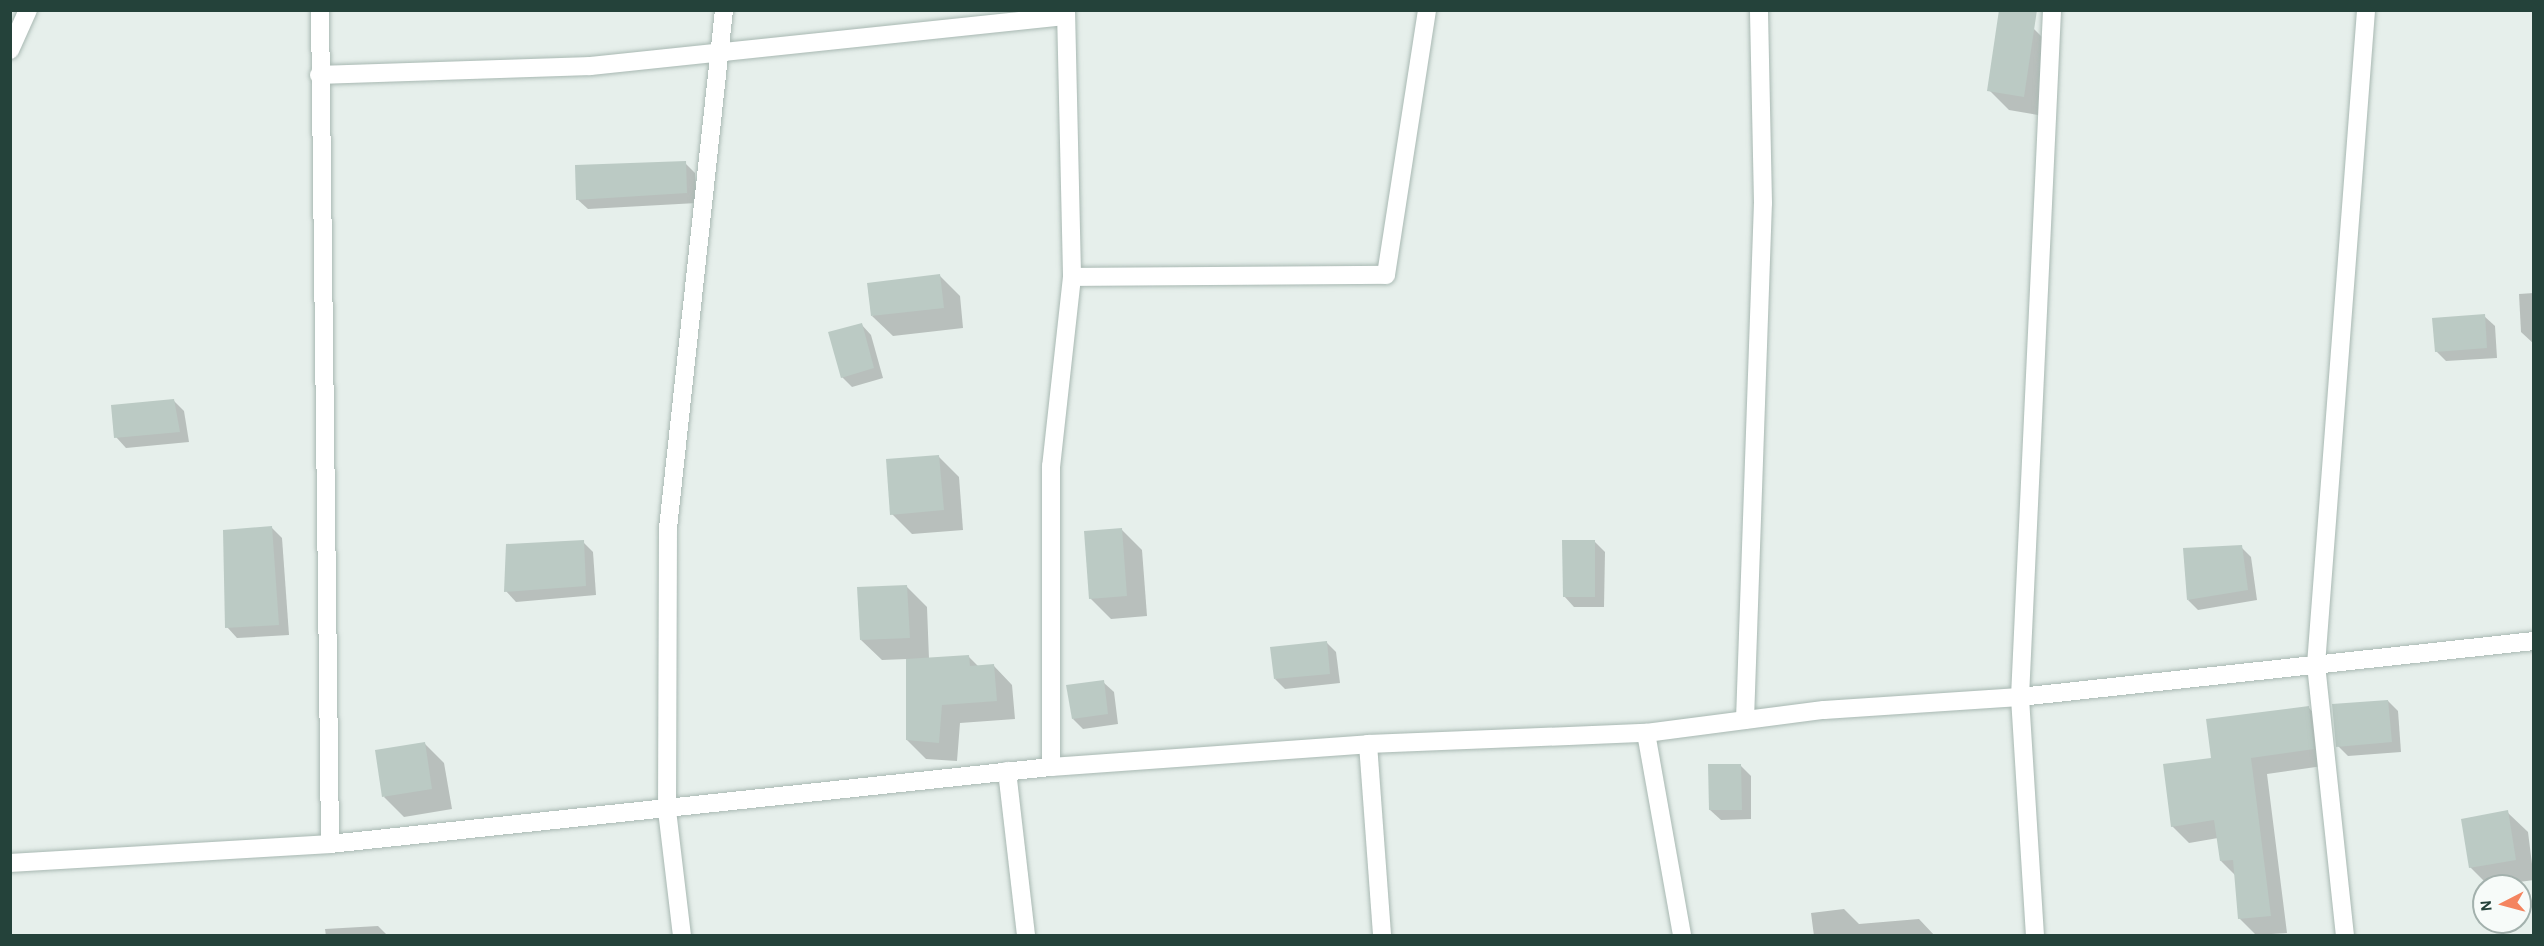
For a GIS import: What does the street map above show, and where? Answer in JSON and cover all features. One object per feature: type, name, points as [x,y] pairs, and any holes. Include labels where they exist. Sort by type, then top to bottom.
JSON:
[{"type":"street","points":[[10,50],[28,10]]},
{"type":"street","points":[[320,10],[330,844]]},
{"type":"street","points":[[682,936],[667,810],[668,528],[724,10]]},
{"type":"street","points":[[1072,277],[1386,275],[1427,10]]},
{"type":"street","points":[[1745,720],[1763,203],[1760,10]]},
{"type":"street","points":[[2035,936],[2020,697],[2052,10]]},
{"type":"street","points":[[2345,936],[2316,665],[2366,10]]},
{"type":"street","points":[[320,75],[590,66],[1065,13],[1072,277],[1051,466],[1051,767]]},
{"type":"street","points":[[10,863],[330,844],[667,810],[1051,767],[1368,744],[1646,733],[1745,720],[2020,697],[2534,641]]},
{"type":"street","points":[[1646,733],[1682,936]]},
{"type":"street","points":[[1368,744],[1383,936]]},
{"type":"street","points":[[1008,771],[1026,936]]},
{"type":"building","points":[[1999,10],[2037,10],[2024,97],[1987,91]]},
{"type":"building","points":[[686,161],[687,193],[576,200],[575,165]]},
{"type":"building","points":[[940,274],[944,308],[871,316],[867,283]]},
{"type":"building","points":[[2485,314],[2487,348],[2435,352],[2432,318]]},
{"type":"building","points":[[862,323],[874,368],[841,378],[828,332]]},
{"type":"building","points":[[174,399],[180,432],[114,438],[111,405]]},
{"type":"building","points":[[939,455],[944,510],[890,515],[886,459]]},
{"type":"building","points":[[272,526],[279,625],[225,628],[223,530]]},
{"type":"building","points":[[1122,528],[1127,596],[1089,599],[1084,531]]},
{"type":"building","points":[[584,540],[586,586],[504,592],[506,544]]},
{"type":"building","points":[[1562,540],[1595,540],[1595,597],[1563,597]]},
{"type":"building","points":[[2242,545],[2248,590],[2187,600],[2183,548]]},
{"type":"building","points":[[907,585],[910,638],[860,640],[857,587]]},
{"type":"building","points":[[1327,641],[1330,674],[1274,679],[1270,647]]},
{"type":"building","points":[[969,655],[970,666],[994,664],[997,701],[942,705],[939,743],[906,740],[906,659]]},
{"type":"building","points":[[1104,680],[1108,714],[1072,719],[1066,685]]},
{"type":"building","points":[[2388,700],[2392,742],[2336,747],[2332,704]]},
{"type":"building","points":[[2309,706],[2314,749],[2251,758],[2271,916],[2238,919],[2233,860],[2220,861],[2214,820],[2171,827],[2163,764],[2211,758],[2206,719]]},
{"type":"building","points":[[425,742],[432,789],[382,797],[375,750]]},
{"type":"building","points":[[1708,764],[1741,764],[1742,810],[1709,810]]},
{"type":"building","points":[[2508,810],[2516,860],[2469,868],[2461,819]]}]
